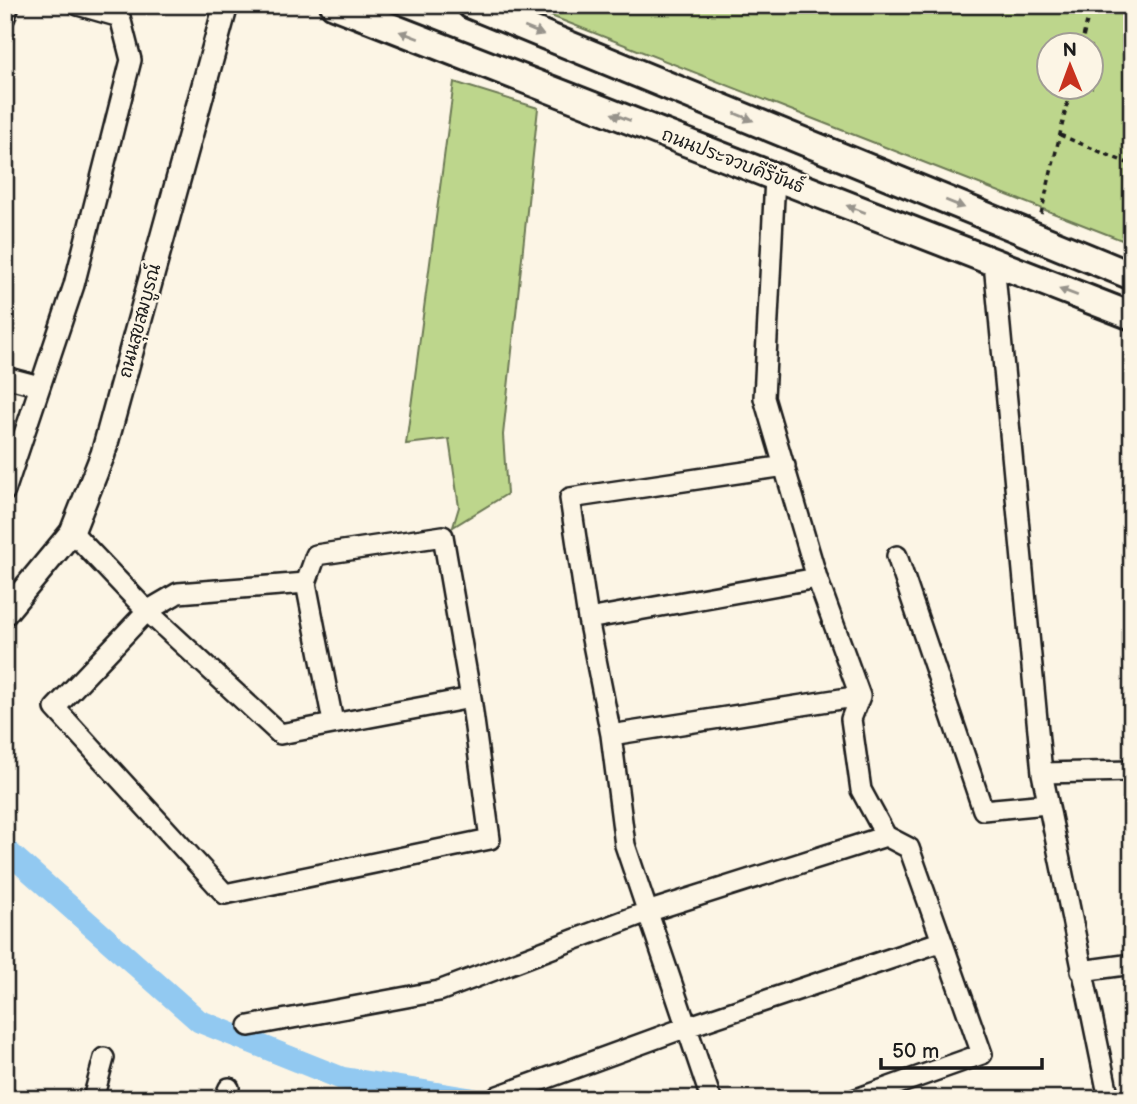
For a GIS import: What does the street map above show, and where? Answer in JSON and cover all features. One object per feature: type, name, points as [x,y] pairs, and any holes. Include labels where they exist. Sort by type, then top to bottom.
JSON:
[{"type":"main road","name":"ถนนประจวบคีรีขันธ์","points":[[334,5],[1132,316]]},
{"type":"main road","points":[[471,5],[1132,276]]},
{"type":"street","points":[[5,17],[9,5]]},
{"type":"street","points":[[5,491],[74,285],[131,60],[120,17],[78,5]]},
{"type":"street","name":"ถนนสุขสมบูรณ์","points":[[5,612],[72,532],[103,454],[226,5]]},
{"type":"street","points":[[775,177],[764,398],[817,578],[860,696],[852,719],[861,790],[886,836],[909,848],[940,942],[982,1054],[856,1099]]},
{"type":"street","points":[[994,262],[1042,773],[1109,1099]]},
{"type":"street","points":[[5,377],[39,386]]},
{"type":"street","points":[[711,1099],[625,845],[611,735],[588,619],[570,498],[785,466]]},
{"type":"street","points":[[72,532],[147,611],[280,734],[471,698]]},
{"type":"street","points":[[306,583],[178,593],[147,611],[55,708],[225,894],[490,839],[471,698],[443,536],[316,555],[306,583],[333,722]]},
{"type":"street","points":[[897,556],[983,810],[1047,804]]},
{"type":"street","points":[[588,619],[817,578]]},
{"type":"street","points":[[611,735],[860,696]]},
{"type":"street","points":[[1042,773],[1132,771]]},
{"type":"street","points":[[249,1026],[439,991],[647,912],[886,836]]},
{"type":"street","points":[[498,1096],[687,1027],[940,942]]},
{"type":"street","points":[[1081,971],[1132,964]]},
{"type":"street","points":[[93,1099],[104,1058]]},
{"type":"path","points":[[1084,32],[1091,5]]},
{"type":"path","points":[[1035,236],[1068,102]]},
{"type":"path","points":[[1060,135],[1132,166]]},
{"type":"green space","points":[[523,5],[1132,5],[1132,244]]},
{"type":"green space","points":[[454,82],[538,108],[503,435],[507,494],[453,527],[459,507],[449,439],[406,444]]},
{"type":"waterway","points":[[5,849],[199,1021],[341,1078],[471,1099]]}]
